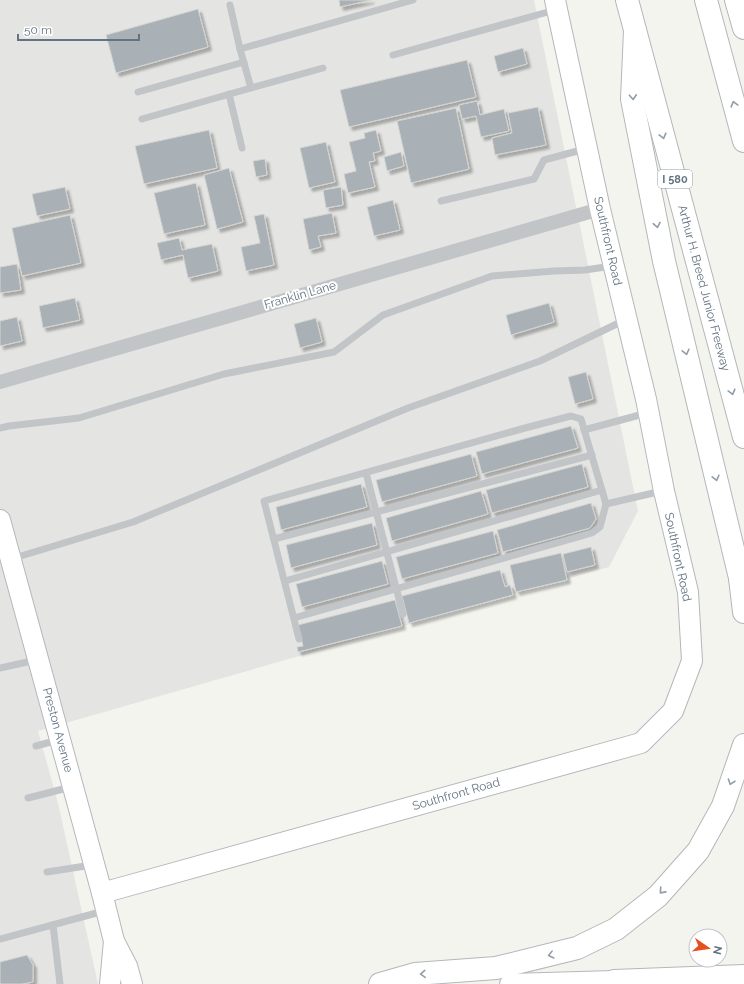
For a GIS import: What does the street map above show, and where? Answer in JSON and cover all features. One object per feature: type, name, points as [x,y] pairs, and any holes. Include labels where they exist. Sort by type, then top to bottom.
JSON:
[{"type":"highway","name":"Arthur H. Breed Junior Freeway","points":[[627,0],[744,437]]},
{"type":"highway","points":[[706,0],[744,141]]},
{"type":"highway","points":[[736,0],[744,28]]},
{"type":"highway","points":[[635,30],[632,99],[664,261],[742,583],[744,612]]},
{"type":"highway","points":[[380,984],[415,974],[496,968],[577,948],[616,929],[658,896],[698,851],[723,806],[744,745]]},
{"type":"highway","points":[[613,983],[744,976]]},
{"type":"street","name":"Southfront Road","points":[[104,902],[641,742],[673,711],[692,661],[688,592],[664,491],[649,412],[600,209],[556,5]]},
{"type":"street","name":"Franklin Lane","points":[[0,382],[600,209]]},
{"type":"street","name":"Preston Avenue","points":[[0,520],[114,941]]},
{"type":"street","points":[[110,984],[114,941]]},
{"type":"street","points":[[114,941],[127,966],[132,984]]},
{"type":"street","points":[[510,984],[613,983]]},
{"type":"lane","points":[[240,49],[413,0]]},
{"type":"lane","points":[[230,5],[251,88]]},
{"type":"lane","points":[[393,55],[556,5]]},
{"type":"lane","points":[[138,92],[244,62]]},
{"type":"lane","points":[[142,119],[322,68]]},
{"type":"lane","points":[[229,94],[242,148]]},
{"type":"lane","points":[[441,201],[534,179],[544,160],[587,148]]},
{"type":"lane","points":[[0,428],[80,418],[224,374],[334,352],[383,315],[492,276],[585,270],[614,266]]},
{"type":"lane","points":[[11,559],[133,522],[408,408],[540,362],[627,319]]},
{"type":"lane","points":[[584,430],[649,412]]},
{"type":"lane","points":[[294,618],[592,533],[600,527],[606,504],[581,419],[571,416],[264,501],[299,639]]},
{"type":"lane","points":[[274,539],[592,455]]},
{"type":"lane","points":[[366,473],[403,614]]},
{"type":"lane","points":[[285,581],[602,490]]},
{"type":"lane","points":[[606,504],[664,491]]},
{"type":"lane","points":[[0,668],[38,659]]},
{"type":"lane","points":[[36,746],[60,739]]},
{"type":"lane","points":[[28,798],[73,786]]},
{"type":"lane","points":[[47,872],[94,864]]},
{"type":"lane","points":[[0,939],[53,925],[104,902]]},
{"type":"lane","points":[[53,925],[60,984]]},
{"type":"shaded area","points":[[0,0],[534,0],[638,511],[609,567],[38,731],[58,803],[98,984],[0,984]]},
{"type":"building","points":[[339,0],[371,0],[340,7]]},
{"type":"building","points":[[198,9],[208,47],[116,73],[106,35]]},
{"type":"building","points":[[523,48],[527,64],[498,72],[494,56]]},
{"type":"building","points":[[467,60],[476,97],[349,127],[340,90]]},
{"type":"building","points":[[477,101],[480,115],[504,109],[509,131],[481,137],[476,116],[462,119],[459,105]]},
{"type":"building","points":[[538,107],[546,145],[495,155],[492,138],[512,133],[508,113]]},
{"type":"building","points":[[456,108],[469,169],[411,183],[397,121]]},
{"type":"building","points":[[209,130],[217,168],[144,184],[135,146]]},
{"type":"building","points":[[376,130],[381,151],[373,153],[375,161],[369,162],[375,187],[348,193],[344,174],[356,171],[349,142],[365,138],[364,133]]},
{"type":"building","points":[[326,142],[335,182],[309,188],[300,148]]},
{"type":"building","points":[[401,152],[404,166],[387,171],[384,157]]},
{"type":"building","points":[[265,159],[267,175],[256,177],[253,161]]},
{"type":"building","points":[[229,168],[243,222],[217,229],[204,175]]},
{"type":"building","points":[[196,183],[205,225],[164,234],[154,193]]},
{"type":"building","points":[[65,187],[70,209],[37,216],[32,194]]},
{"type":"building","points":[[341,187],[343,205],[326,208],[323,190]]},
{"type":"building","points":[[393,200],[400,230],[374,236],[367,207]]},
{"type":"building","points":[[332,213],[336,233],[318,236],[321,247],[309,250],[303,219]]},
{"type":"building","points":[[264,214],[274,265],[246,271],[241,247],[260,243],[254,216]]},
{"type":"building","points":[[70,215],[81,263],[22,276],[12,228]]},
{"type":"building","points":[[179,238],[182,250],[212,244],[218,271],[188,278],[183,255],[161,260],[157,243]]},
{"type":"building","points":[[17,264],[21,290],[0,293],[0,267]]},
{"type":"building","points":[[75,298],[80,320],[43,328],[39,306]]},
{"type":"building","points":[[549,303],[554,322],[511,335],[506,315]]},
{"type":"building","points":[[17,317],[22,341],[0,346],[0,321]]},
{"type":"building","points":[[316,318],[322,342],[300,348],[294,324]]},
{"type":"building","points":[[586,372],[593,399],[575,404],[568,377]]},
{"type":"building","points":[[571,426],[578,448],[482,474],[476,452]]},
{"type":"building","points":[[471,454],[477,476],[382,502],[376,480]]},
{"type":"building","points":[[582,464],[588,487],[492,513],[486,490]]},
{"type":"building","points":[[361,484],[367,507],[281,530],[276,507]]},
{"type":"building","points":[[481,491],[488,514],[392,541],[386,518]]},
{"type":"building","points":[[591,503],[596,519],[590,528],[503,552],[497,530]]},
{"type":"building","points":[[372,523],[377,545],[291,568],[286,545]]},
{"type":"building","points":[[493,531],[498,553],[402,579],[396,557]]},
{"type":"building","points":[[591,547],[595,565],[567,572],[563,554]]},
{"type":"building","points":[[561,553],[567,580],[516,592],[510,565]]},
{"type":"building","points":[[382,561],[388,584],[302,607],[296,584]]},
{"type":"building","points":[[500,570],[505,587],[510,585],[513,595],[409,623],[402,596]]},
{"type":"building","points":[[395,600],[402,626],[298,652],[297,647],[303,646],[298,625]]},
{"type":"building","points":[[27,955],[33,965],[33,982],[22,984],[0,984],[0,962]]}]
